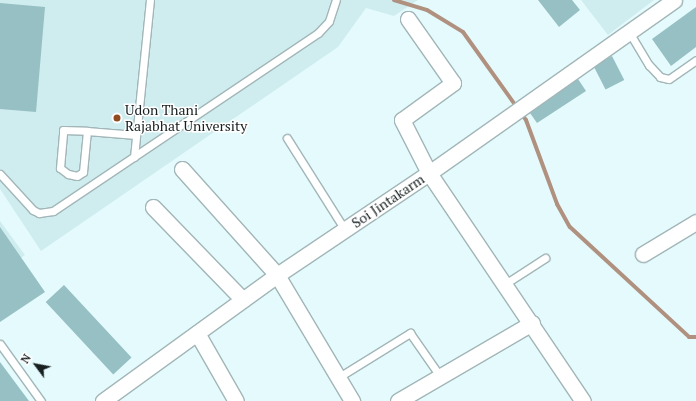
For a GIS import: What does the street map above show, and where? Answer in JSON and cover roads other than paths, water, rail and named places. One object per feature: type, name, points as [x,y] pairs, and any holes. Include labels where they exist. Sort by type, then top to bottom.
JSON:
[{"type":"street","name":"Soi Jintakarm","points":[[103,401],[277,275],[429,173],[674,0]]},
{"type":"street","points":[[408,19],[453,83],[402,120],[429,173],[532,323],[583,401]]},
{"type":"street","points":[[182,169],[277,275],[352,401]]},
{"type":"street","points":[[153,207],[243,300]]},
{"type":"street","points":[[643,254],[696,222]]},
{"type":"street","points":[[398,401],[420,396],[440,376],[532,323]]},
{"type":"street","points":[[197,332],[236,401]]},
{"type":"lane","points":[[134,157],[150,0]]},
{"type":"lane","points":[[0,174],[33,210],[46,214],[53,212],[318,34],[329,21],[336,0]]},
{"type":"lane","points":[[629,32],[649,65],[660,77],[669,79],[696,60]]},
{"type":"lane","points":[[87,131],[83,172],[77,176],[68,174],[60,168],[63,130],[87,131],[136,135]]},
{"type":"lane","points":[[287,138],[345,230]]},
{"type":"lane","points":[[505,284],[545,258]]},
{"type":"lane","points":[[339,377],[410,333],[440,376]]},
{"type":"lane","points":[[0,344],[41,401]]},
{"type":"waterway","points":[[394,0],[427,10],[463,32],[526,120],[557,204],[570,227],[689,337],[696,337]]},
{"type":"place","name":"Udon Thani Rajabhat University","points":[[117,118]]}]
